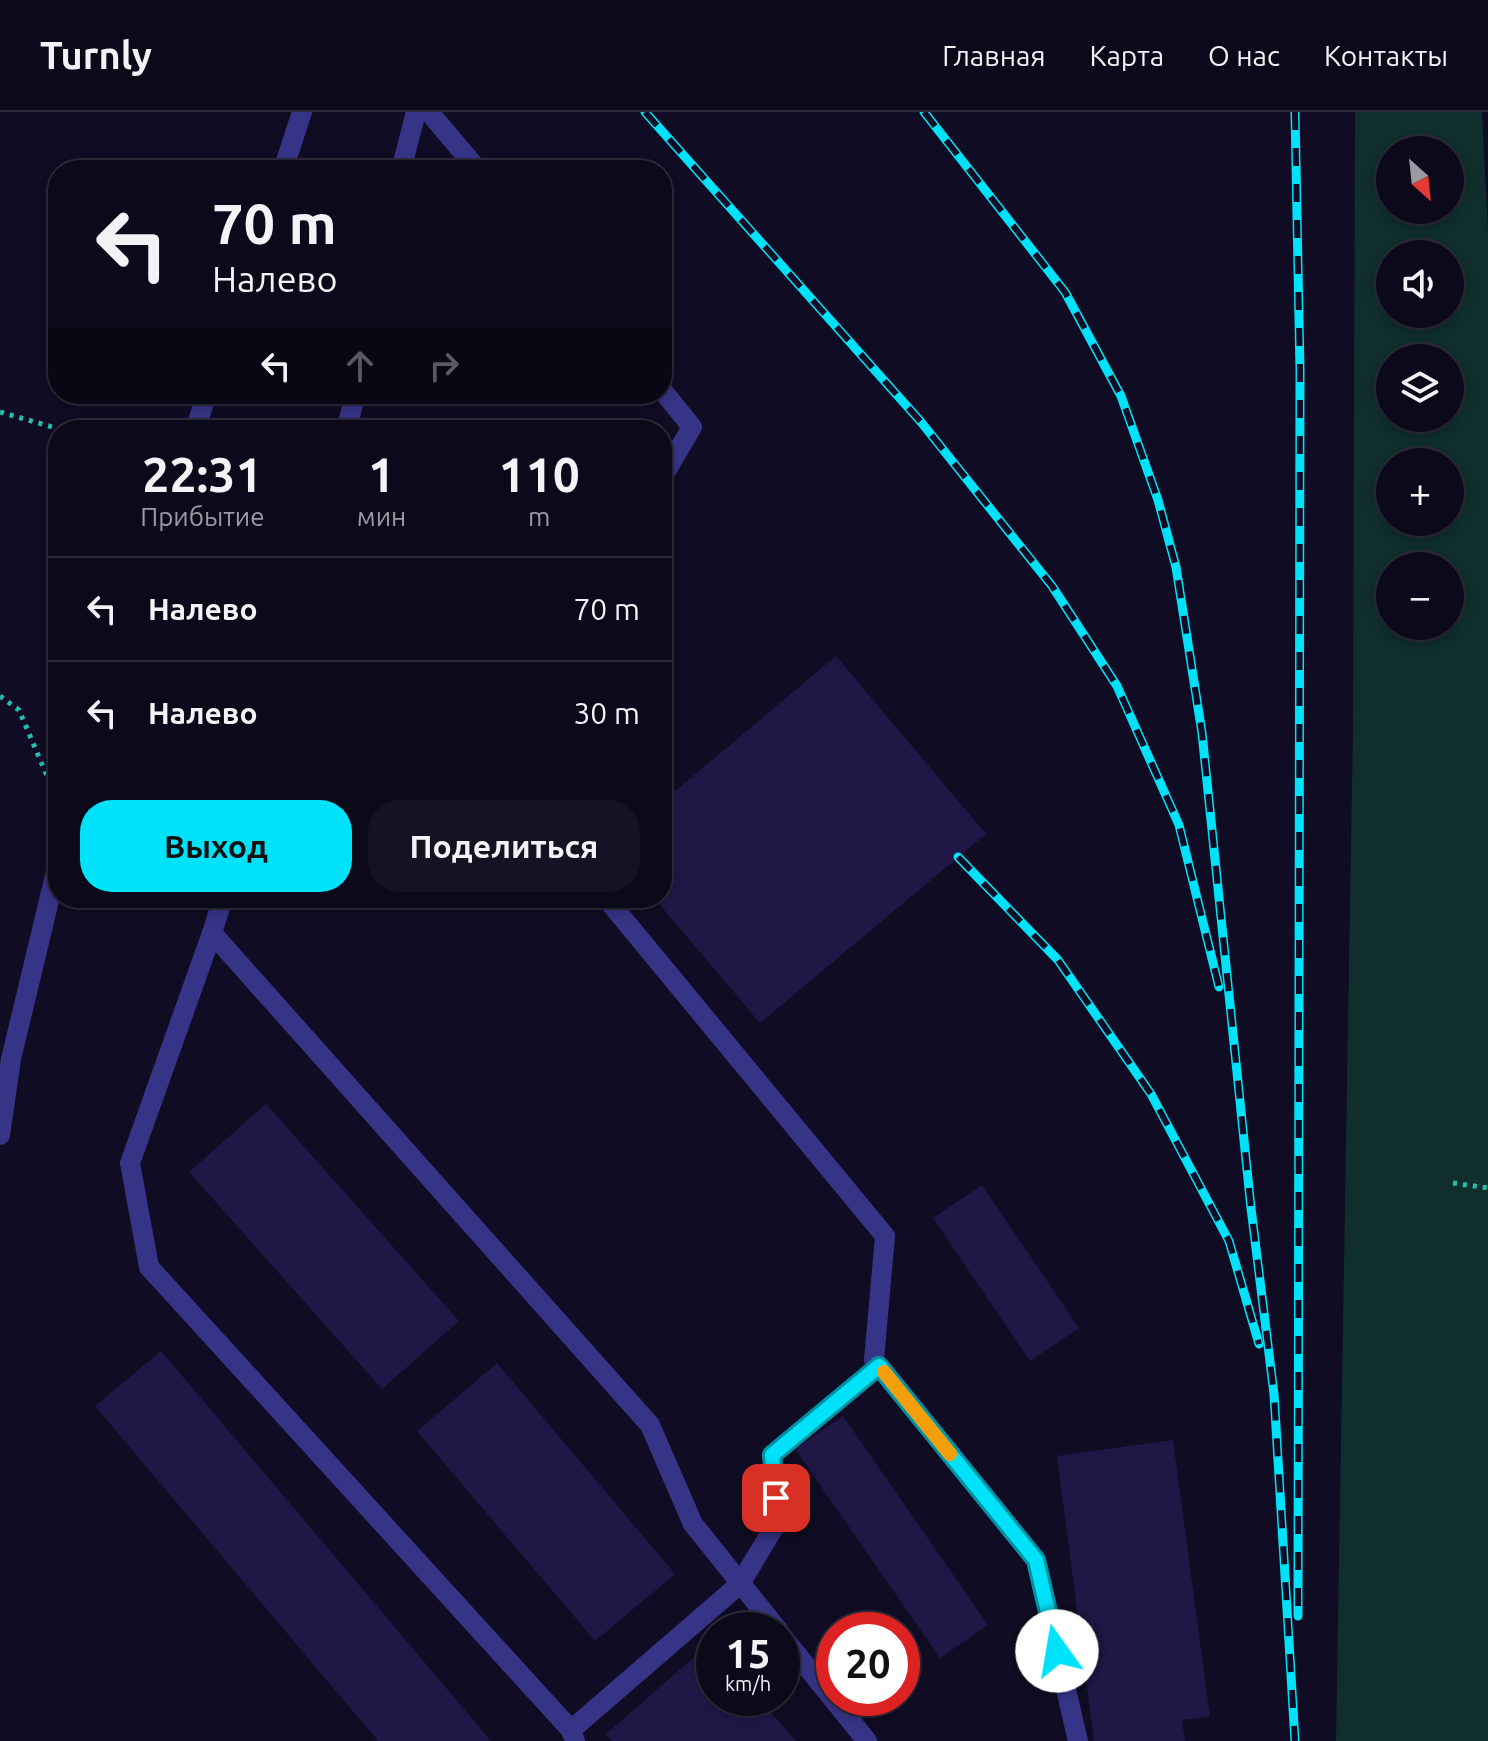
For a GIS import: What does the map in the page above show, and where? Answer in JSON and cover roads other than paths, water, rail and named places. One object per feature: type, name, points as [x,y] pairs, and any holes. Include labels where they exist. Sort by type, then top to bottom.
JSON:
[{"type":"street","points":[[286,160],[302,112]]},
{"type":"street","points":[[404,160],[416,112]]},
{"type":"street","points":[[429,112],[470,160]]},
{"type":"street","points":[[672,402],[692,427],[672,461]]},
{"type":"street","points":[[0,1135],[11,1059],[48,905]]},
{"type":"street","points":[[220,908],[130,1163],[149,1267],[573,1736],[740,1584],[779,1519],[772,1455],[879,1366]]},
{"type":"street","points":[[614,908],[885,1236],[874,1360],[1036,1560],[1078,1741]]},
{"type":"street","points":[[212,933],[650,1425],[693,1524],[763,1612]]},
{"type":"street","points":[[800,1658],[867,1741]]},
{"type":"railway","points":[[645,112],[921,422],[1052,586],[1117,686],[1179,825],[1219,987]]},
{"type":"railway","points":[[924,112],[1065,292],[1121,396],[1158,500],[1176,567],[1202,733],[1251,1208],[1274,1394],[1295,1741]]},
{"type":"railway","points":[[1295,112],[1300,371],[1298,1616]]},
{"type":"railway","points":[[958,857],[1058,960],[1151,1094],[1229,1241],[1259,1344]]}]
